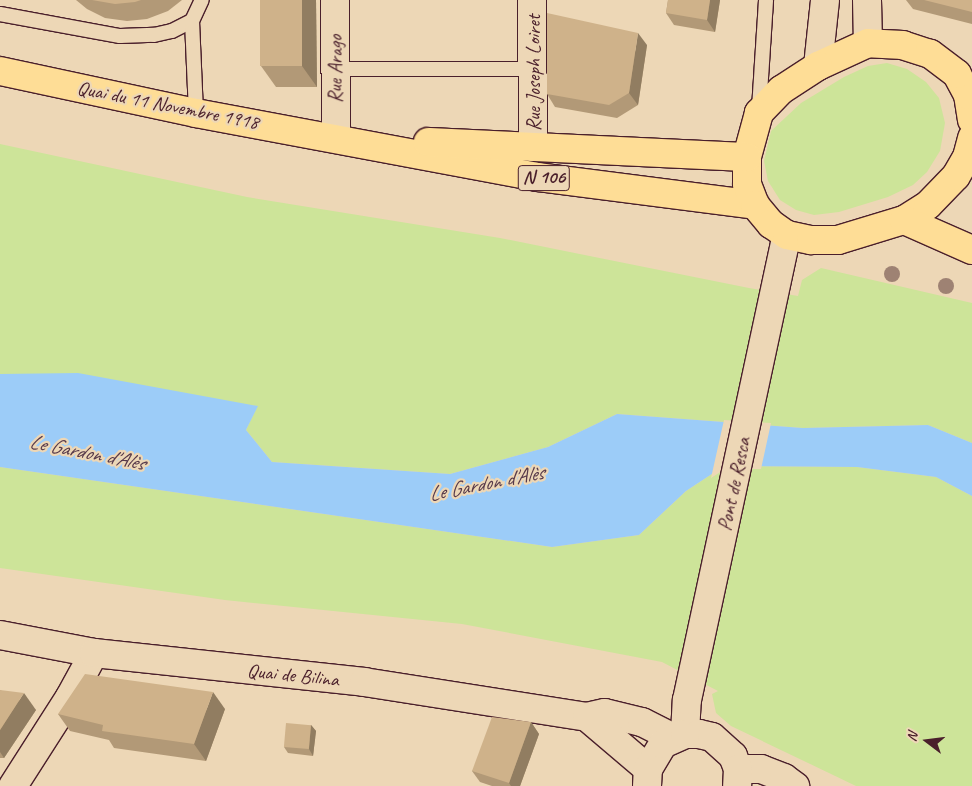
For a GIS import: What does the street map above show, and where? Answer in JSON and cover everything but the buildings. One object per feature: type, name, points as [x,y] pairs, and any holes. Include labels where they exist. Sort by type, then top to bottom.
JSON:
[{"type":"main road","name":"Rue Arago","points":[[335,0],[336,137]]},
{"type":"main road","name":"Rue Joseph Loiret","points":[[532,0],[533,147]]},
{"type":"main road","points":[[818,66],[825,0]]},
{"type":"main road","points":[[866,0],[868,43]]},
{"type":"main road","points":[[971,104],[957,74],[930,54],[903,45],[868,43],[818,66],[781,90],[759,113],[747,157],[746,184],[755,205],[785,244],[811,240],[838,240],[904,220],[964,185],[967,157],[972,138]]},
{"type":"main road","name":"Quai du 11 Novembre 1918","points":[[0,71],[196,113],[336,137],[537,178],[755,205]]},
{"type":"main road","name":"Quai du 11 Novembre 1918","points":[[336,137],[747,157]]},
{"type":"main road","points":[[904,220],[972,250]]},
{"type":"main road","name":"Pont de Resca","points":[[679,736],[785,244]]},
{"type":"main road","name":"Quai de Bilina","points":[[0,635],[94,653],[364,682],[586,717],[605,713],[642,722],[679,736],[699,734],[718,741],[733,756],[738,777]]},
{"type":"main road","points":[[13,786],[70,697],[94,653]]},
{"type":"main road","points":[[586,717],[648,777],[663,744],[679,736]]},
{"type":"main road","points":[[738,777],[761,769],[784,778],[795,786]]},
{"type":"lane","points":[[196,113],[192,20],[202,0]]},
{"type":"lane","points":[[759,113],[766,0]]},
{"type":"lane","points":[[0,14],[120,36],[154,35],[172,31],[192,20]]},
{"type":"lane","points":[[336,70],[533,69]]},
{"type":"green space","points":[[887,63],[907,69],[926,82],[939,98],[945,123],[940,151],[927,172],[913,185],[888,197],[839,212],[814,215],[796,210],[780,200],[768,181],[764,161],[771,131],[801,103],[844,77],[868,66]]},
{"type":"green space","points":[[0,144],[247,197],[500,238],[749,288],[798,296],[802,280],[821,268],[972,303],[972,443],[928,425],[803,428],[617,414],[548,447],[450,474],[272,462],[246,430],[257,406],[0,374]]},
{"type":"green space","points":[[724,466],[857,467],[936,477],[972,496],[972,786],[856,786],[731,726],[716,713],[712,694],[718,691],[662,662],[462,624],[225,600],[0,568],[0,467],[552,547],[639,535],[686,491]]},
{"type":"water","name":"Le Gardon d'Alès","points":[[78,373],[258,406],[246,430],[272,462],[450,474],[548,447],[617,414],[803,428],[928,425],[972,443],[972,496],[936,477],[857,467],[724,466],[686,491],[639,535],[552,547],[0,467],[0,374]]},
{"type":"pier","points":[[724,420],[771,423],[761,469],[725,469],[711,478]]}]
